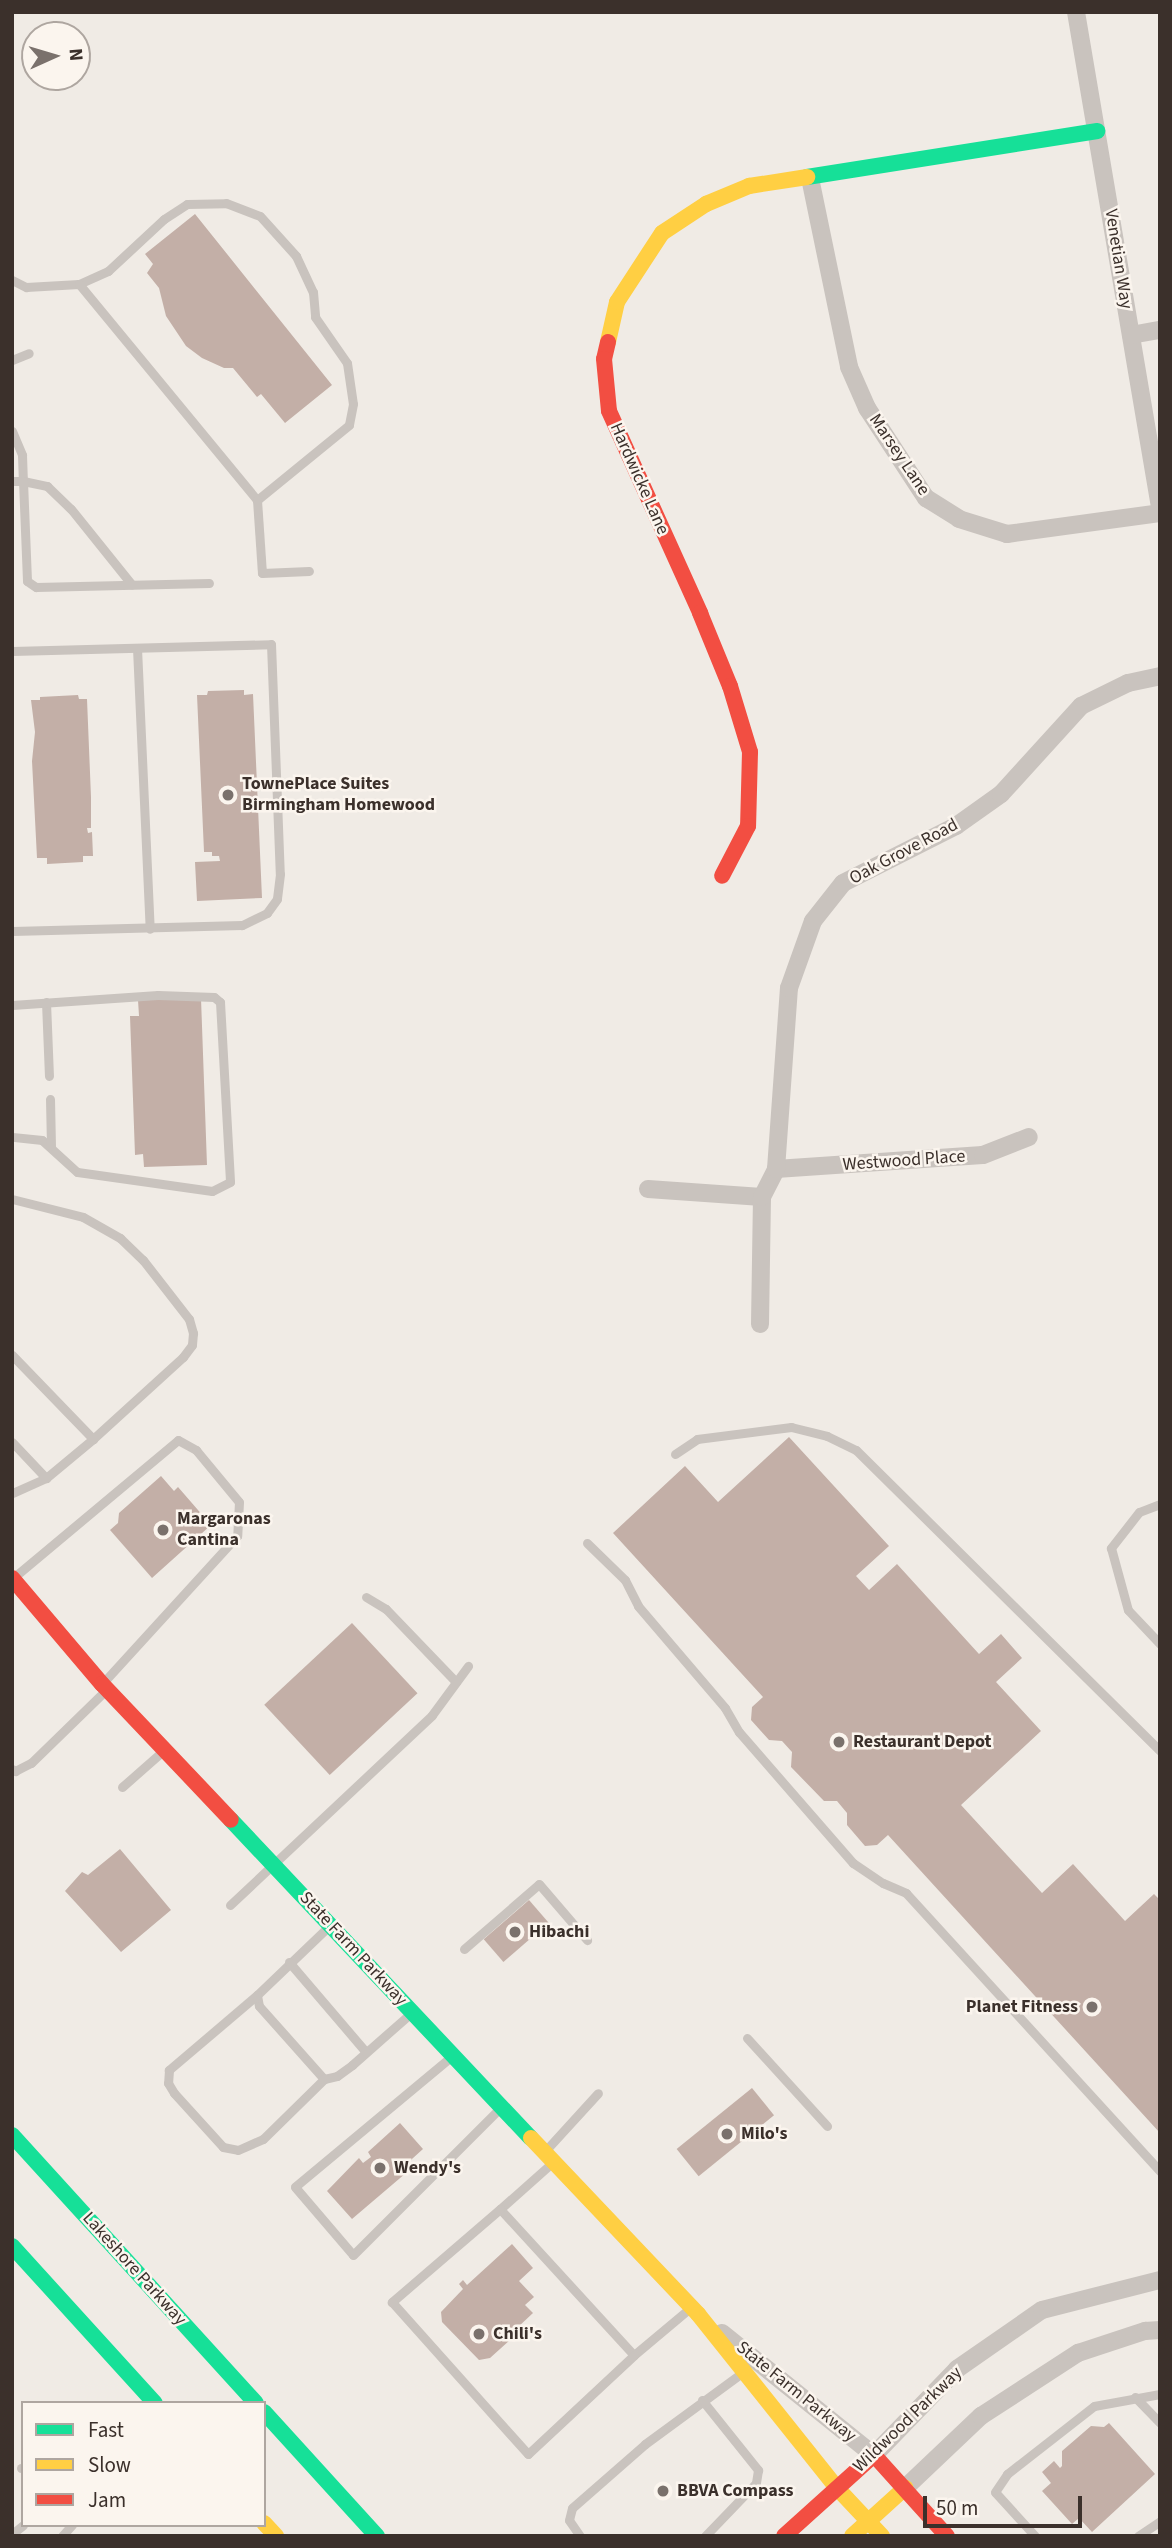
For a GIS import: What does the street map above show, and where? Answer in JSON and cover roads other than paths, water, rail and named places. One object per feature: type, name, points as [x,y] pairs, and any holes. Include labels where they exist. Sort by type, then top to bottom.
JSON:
[{"type":"street","name":"Venetian Way","points":[[1076,12],[1160,507]]},
{"type":"street","name":"Hardwicke Lane","points":[[722,876],[748,826],[750,752],[730,687],[705,625],[608,411],[604,359],[617,302],[662,233],[706,204],[749,186],[1097,131]]},
{"type":"street","name":"Marsey Lane","points":[[810,178],[849,367],[867,408],[926,498],[958,519],[1007,534],[1160,513]]},
{"type":"street","points":[[1131,335],[1160,330]]},
{"type":"street","name":"Oak Grove Road","points":[[760,1324],[762,1197],[776,1169],[789,988],[813,921],[843,883],[956,826],[1001,794],[1081,706],[1128,683],[1160,676]]},
{"type":"street","name":"Westwood Place","points":[[776,1169],[983,1155],[1029,1137]]},
{"type":"street","points":[[648,1189],[762,1197]]},
{"type":"street","name":"State Farm Parkway","points":[[14,1584],[104,1687],[695,2310],[837,2488],[882,2536]]},
{"type":"street","name":"Lakeshore Parkway","points":[[12,2135],[254,2401]]},
{"type":"street","points":[[12,2246],[153,2401]]},
{"type":"street","name":"Wildwood Parkway","points":[[785,2536],[874,2455],[957,2369],[1042,2310],[1160,2280]]},
{"type":"street","name":"State Farm Parkway","points":[[695,2310],[874,2455],[947,2536]]},
{"type":"street","points":[[852,2536],[981,2416],[1078,2353],[1145,2331],[1160,2330]]},
{"type":"street","points":[[266,2414],[377,2536]]},
{"type":"lane","points":[[12,280],[26,287],[79,284],[108,271],[164,219],[187,204],[226,202],[260,215],[296,257],[313,292],[314,317],[347,363],[354,404],[349,425],[257,500]]},
{"type":"lane","points":[[79,284],[257,500],[262,573],[309,570]]},
{"type":"lane","points":[[12,360],[29,353]]},
{"type":"lane","points":[[12,431],[22,455],[27,581],[36,587],[209,583]]},
{"type":"lane","points":[[12,481],[47,486],[71,509],[132,585]]},
{"type":"lane","points":[[12,652],[271,644],[280,874],[277,899],[267,913],[242,925],[12,931]]},
{"type":"lane","points":[[137,648],[150,929]]},
{"type":"lane","points":[[12,1005],[193,995],[215,997],[220,1002],[230,1182],[212,1191],[77,1172],[51,1146],[33,1138],[12,1137]]},
{"type":"lane","points":[[46,1002],[50,1076]]},
{"type":"lane","points":[[50,1099],[51,1146]]},
{"type":"lane","points":[[12,1199],[83,1217],[120,1238],[143,1260],[189,1319],[192,1345],[183,1357],[93,1439],[46,1478],[12,1493]]},
{"type":"lane","points":[[12,1355],[93,1439]]},
{"type":"lane","points":[[675,1454],[697,1439],[792,1427],[827,1436],[856,1450],[1160,1751]]},
{"type":"lane","points":[[12,1769],[15,1771],[32,1763],[104,1687],[237,1536],[239,1502],[196,1450],[178,1440],[14,1584]]},
{"type":"lane","points":[[12,1441],[46,1478]]},
{"type":"lane","points":[[1160,1504],[1139,1512],[1111,1548],[1128,1610],[1160,1644]]},
{"type":"lane","points":[[587,1543],[625,1580],[638,1606],[725,1708],[739,1732],[853,1863],[883,1884],[906,1893],[1160,2171]]},
{"type":"lane","points":[[366,1597],[386,1609],[456,1682]]},
{"type":"lane","points":[[230,1905],[432,1715],[468,1666]]},
{"type":"lane","points":[[122,1787],[164,1750]]},
{"type":"lane","points":[[464,1948],[539,1884],[587,1940]]},
{"type":"lane","points":[[330,1924],[257,1995],[169,2070],[168,2084],[174,2093],[223,2147],[238,2150],[263,2139],[324,2079],[337,2076],[412,2012]]},
{"type":"lane","points":[[289,1962],[365,2051]]},
{"type":"lane","points":[[257,1995],[259,2006],[324,2079]]},
{"type":"lane","points":[[747,2038],[827,2126]]},
{"type":"lane","points":[[453,2055],[295,2187],[353,2255],[502,2106]]},
{"type":"lane","points":[[598,2093],[550,2156],[500,2209],[392,2302],[527,2454],[634,2356],[695,2310]]},
{"type":"lane","points":[[500,2209],[634,2356]]},
{"type":"lane","points":[[580,2536],[569,2520],[572,2508],[702,2400],[744,2371]]},
{"type":"lane","points":[[1035,2536],[995,2492],[1007,2474],[1094,2406],[1160,2393]]},
{"type":"lane","points":[[1135,2397],[1160,2423]]},
{"type":"lane","points":[[702,2400],[758,2470],[756,2483],[705,2536]]},
{"type":"lane","points":[[1138,2536],[1160,2521]]},
{"type":"place","name":"TownePlace Suites Birmingham Homewood","points":[[228,795]]},
{"type":"place","name":"Margaronas Cantina","points":[[163,1530]]},
{"type":"place","name":"Restaurant Depot","points":[[839,1742]]},
{"type":"place","name":"Hibachi","points":[[515,1932]]},
{"type":"place","name":"Planet Fitness","points":[[1092,2007]]},
{"type":"place","name":"Milo's","points":[[727,2134]]},
{"type":"place","name":"Wendy's","points":[[380,2168]]},
{"type":"place","name":"Chili's","points":[[479,2334]]},
{"type":"place","name":"BBVA Compass","points":[[663,2491]]}]
